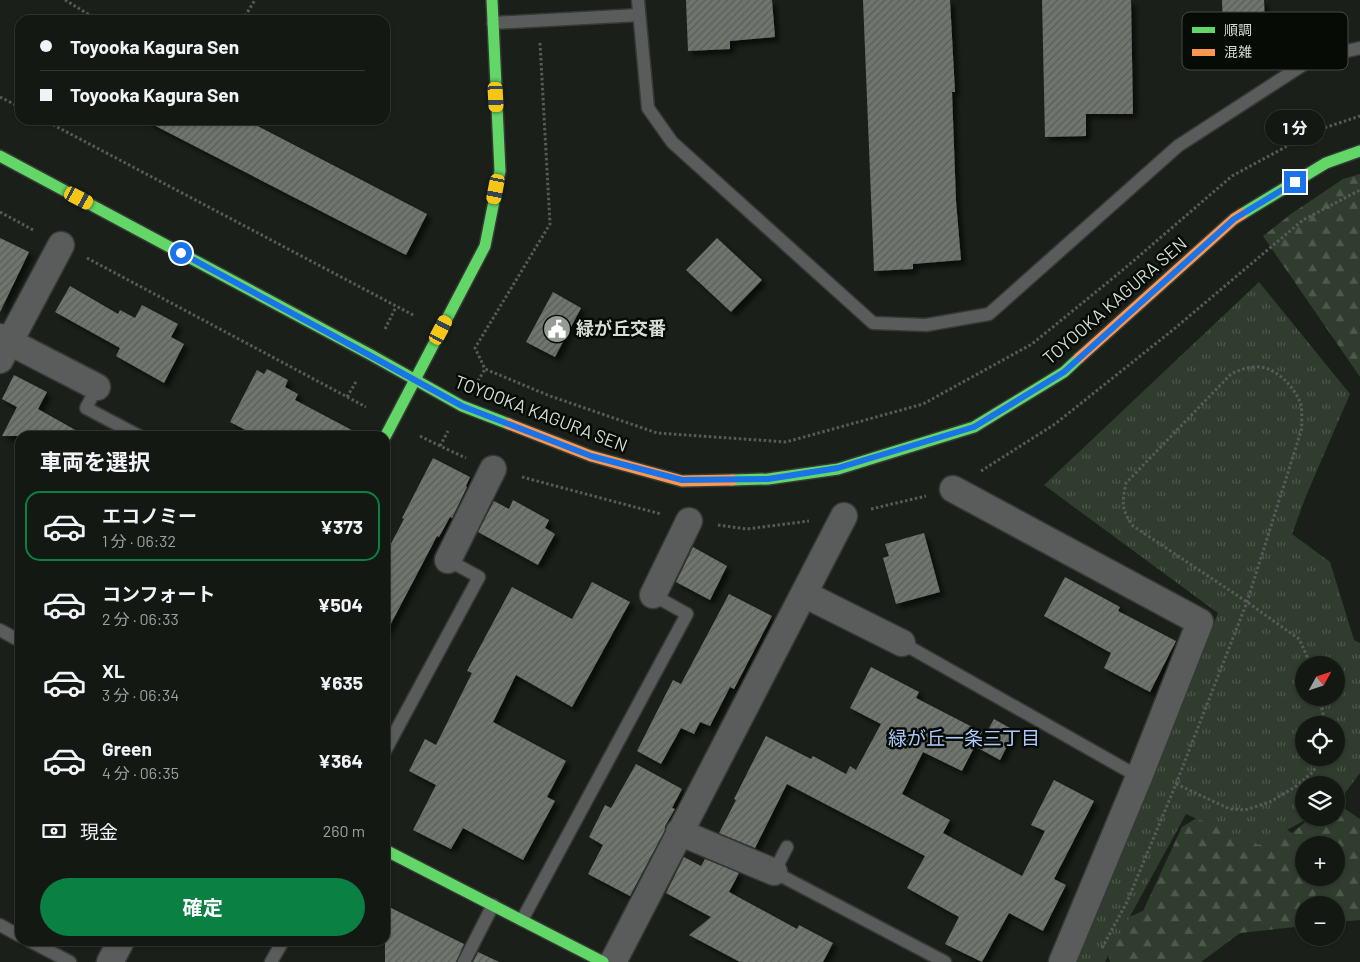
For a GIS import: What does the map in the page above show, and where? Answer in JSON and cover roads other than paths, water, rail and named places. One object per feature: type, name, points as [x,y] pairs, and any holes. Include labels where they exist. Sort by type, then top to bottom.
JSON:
[{"type":"street","points":[[388,431],[485,246],[500,171],[492,0]]},
{"type":"street","name":"TOYOOKA KAGURA SEN","points":[[0,156],[462,406],[591,456],[682,480],[768,479],[838,468],[974,427],[1064,372],[1234,219],[1326,163],[1360,151]]},
{"type":"street","points":[[61,245],[3,347],[97,387]]},
{"type":"street","points":[[448,560],[493,469]]},
{"type":"street","points":[[953,489],[1200,622],[1140,777],[1062,962]]},
{"type":"street","points":[[612,962],[844,516]]},
{"type":"street","points":[[653,595],[689,521]]},
{"type":"street","points":[[804,594],[902,643]]},
{"type":"street","points":[[679,832],[774,872]]},
{"type":"street","points":[[390,853],[603,962]]},
{"type":"street","points":[[110,962],[118,946]]},
{"type":"lane","points":[[638,0],[648,108],[672,142],[873,323],[926,325],[989,314],[1178,146],[1295,70]]},
{"type":"lane","points":[[492,23],[639,15]]},
{"type":"lane","points":[[97,387],[86,408],[130,431]]},
{"type":"lane","points":[[390,742],[479,577],[448,560]]},
{"type":"lane","points":[[522,920],[687,614],[653,595]]},
{"type":"lane","points":[[0,630],[15,638]]},
{"type":"lane","points":[[902,643],[1140,777]]},
{"type":"lane","points":[[787,847],[774,872],[945,962]]},
{"type":"lane","points":[[464,962],[493,905]]},
{"type":"lane","points":[[0,925],[15,933]]},
{"type":"lane","points":[[40,946],[70,962]]},
{"type":"lane","points":[[271,962],[279,946]]},
{"type":"place","name":"緑が丘交番","points":[[557,329]]},
{"type":"district","name":"緑が丘一条三丁目","points":[[964,738]]}]
